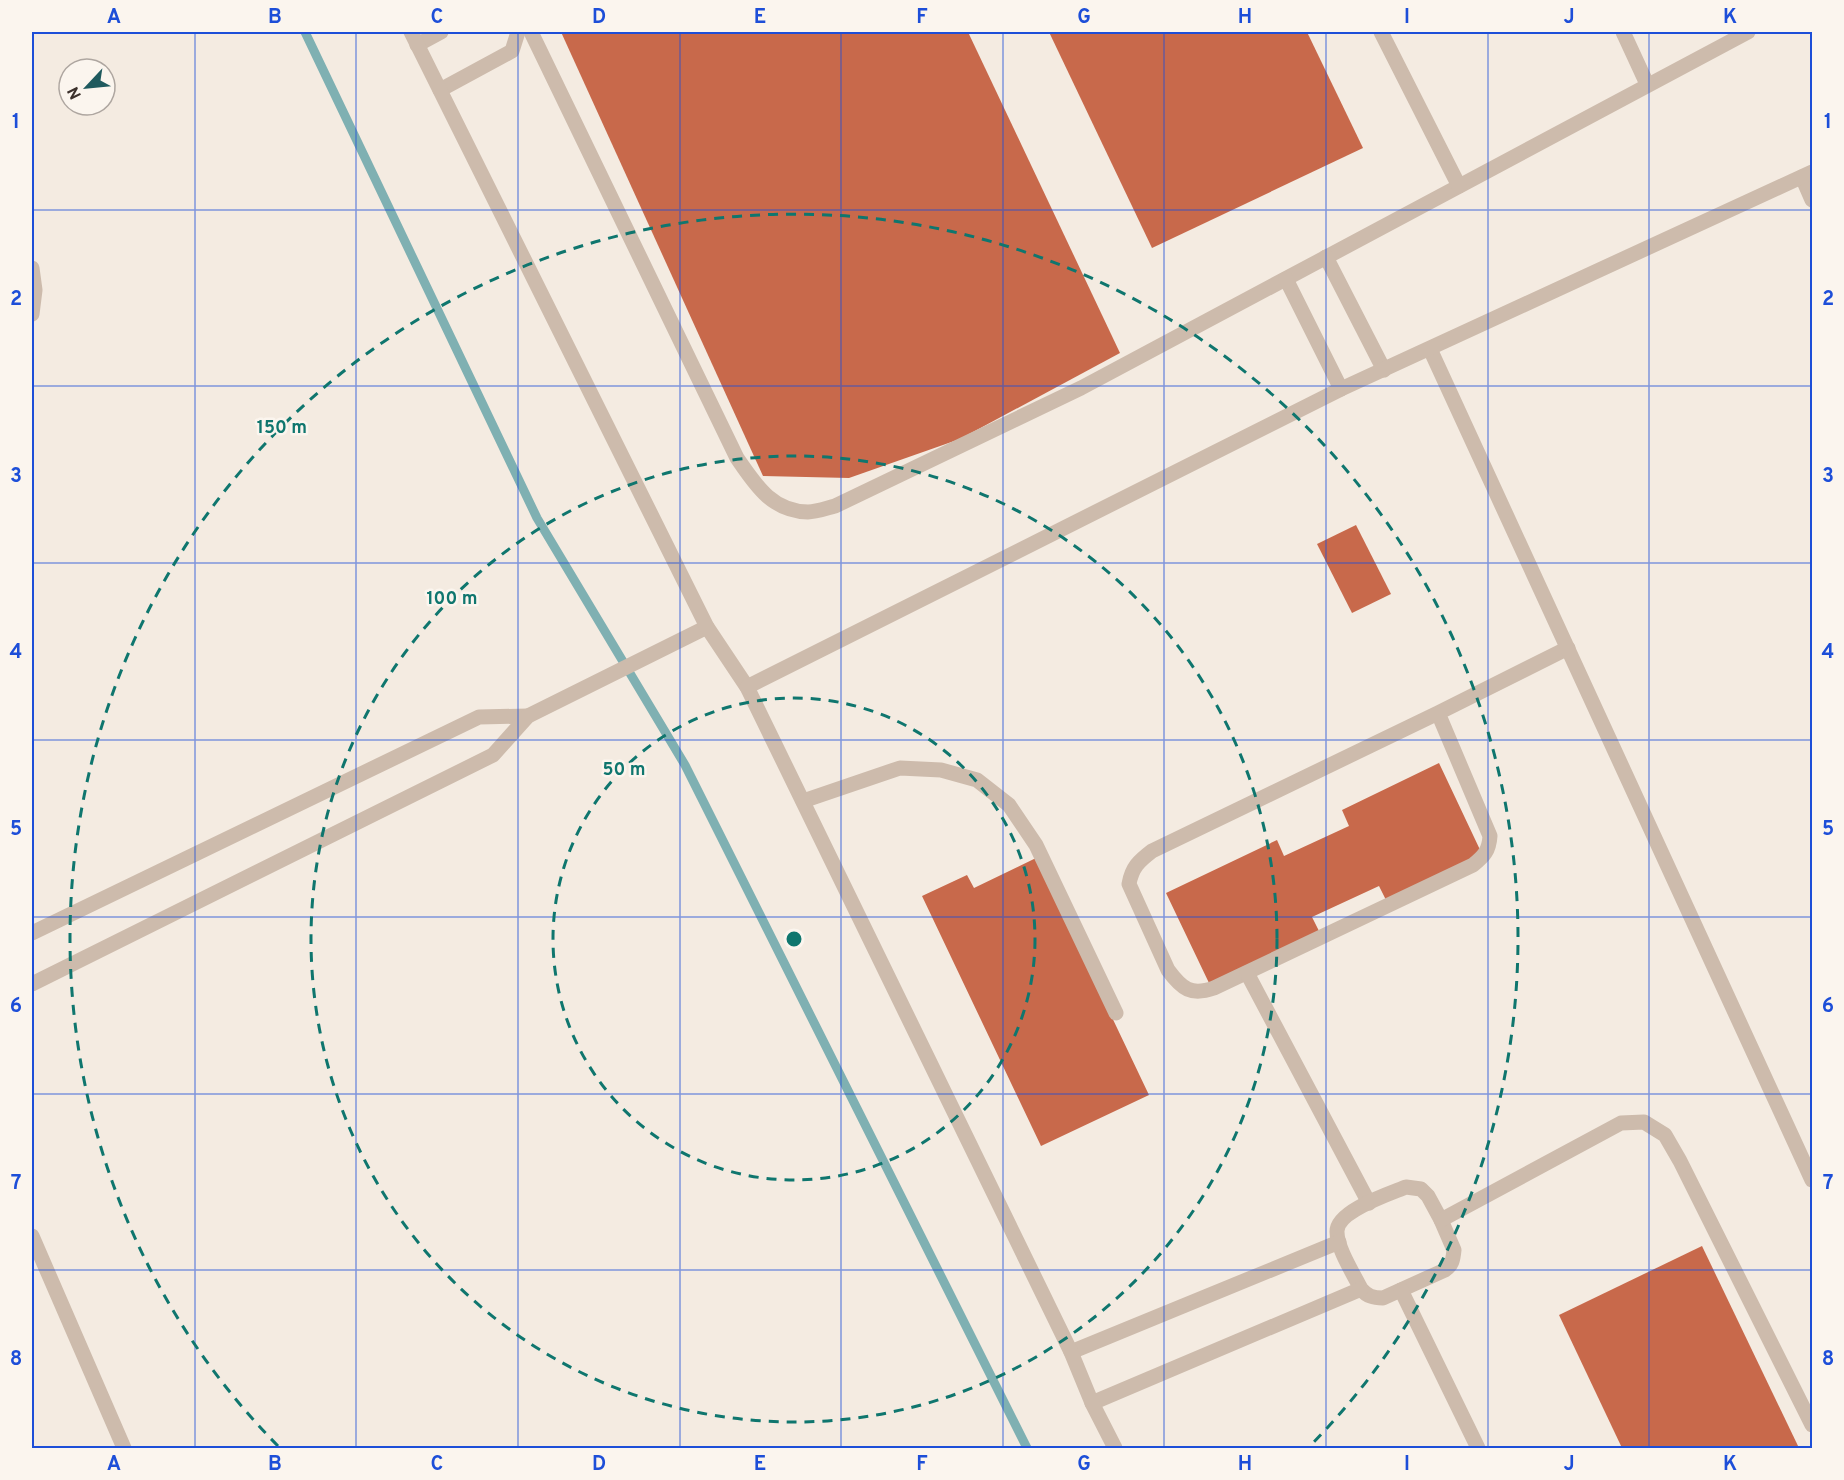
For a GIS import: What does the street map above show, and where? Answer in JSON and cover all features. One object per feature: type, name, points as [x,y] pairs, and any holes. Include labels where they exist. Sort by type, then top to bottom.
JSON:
[{"type":"street","points":[[441,32],[414,38],[708,627],[747,687],[1071,1352],[1092,1403],[1115,1449]]},
{"type":"street","points":[[440,90],[512,51],[518,32]]},
{"type":"street","points":[[531,32],[737,458],[758,488],[781,507],[808,512],[835,506],[1081,388],[1748,32]]},
{"type":"street","points":[[1381,32],[1459,186]]},
{"type":"street","points":[[1623,32],[1647,84]]},
{"type":"street","points":[[747,687],[1341,389],[1807,175],[1812,200]]},
{"type":"street","points":[[1326,257],[1384,370]]},
{"type":"street","points":[[32,268],[35,290],[32,314]]},
{"type":"street","points":[[1286,279],[1341,389]]},
{"type":"street","points":[[1430,349],[1812,1180]]},
{"type":"street","points":[[32,984],[493,755],[528,716],[708,627]]},
{"type":"street","points":[[1438,713],[1490,837],[1489,848],[1485,856],[1473,865],[1247,973],[1200,993],[1176,982],[1168,970],[1129,884],[1131,872],[1137,862],[1152,851],[1568,648]]},
{"type":"street","points":[[32,933],[479,717],[528,716]]},
{"type":"street","points":[[803,801],[900,768],[941,770],[977,780],[1009,806],[1036,845],[1116,1013]]},
{"type":"street","points":[[1247,973],[1369,1203]]},
{"type":"street","points":[[1441,1220],[1621,1123],[1644,1122],[1665,1135],[1680,1161],[1812,1425]]},
{"type":"street","points":[[1406,1187],[1414,1187],[1421,1189],[1428,1196],[1441,1220],[1454,1251],[1451,1266],[1383,1298],[1366,1295],[1360,1289],[1336,1231],[1338,1223],[1344,1216],[1406,1187]]},
{"type":"street","points":[[32,1236],[124,1449]]},
{"type":"street","points":[[1071,1352],[1339,1242]]},
{"type":"street","points":[[1092,1403],[1360,1289]]},
{"type":"street","points":[[1401,1290],[1478,1449]]},
{"type":"building","points":[[561,32],[968,32],[1120,353],[960,439],[849,478],[763,476]]},
{"type":"building","points":[[1049,32],[1307,32],[1363,148],[1152,248]]},
{"type":"building","points":[[1356,525],[1391,594],[1352,613],[1317,544]]},
{"type":"building","points":[[1439,763],[1482,854],[1386,900],[1379,886],[1312,917],[1319,931],[1209,983],[1166,893],[1277,840],[1284,856],[1349,826],[1342,810]]},
{"type":"building","points":[[1036,858],[1149,1095],[1041,1146],[922,896],[967,875],[974,888]]},
{"type":"building","points":[[1702,1246],[1799,1448],[1622,1448],[1559,1315]]},
{"type":"waterway","points":[[305,32],[537,518],[685,765],[1027,1448]]}]
